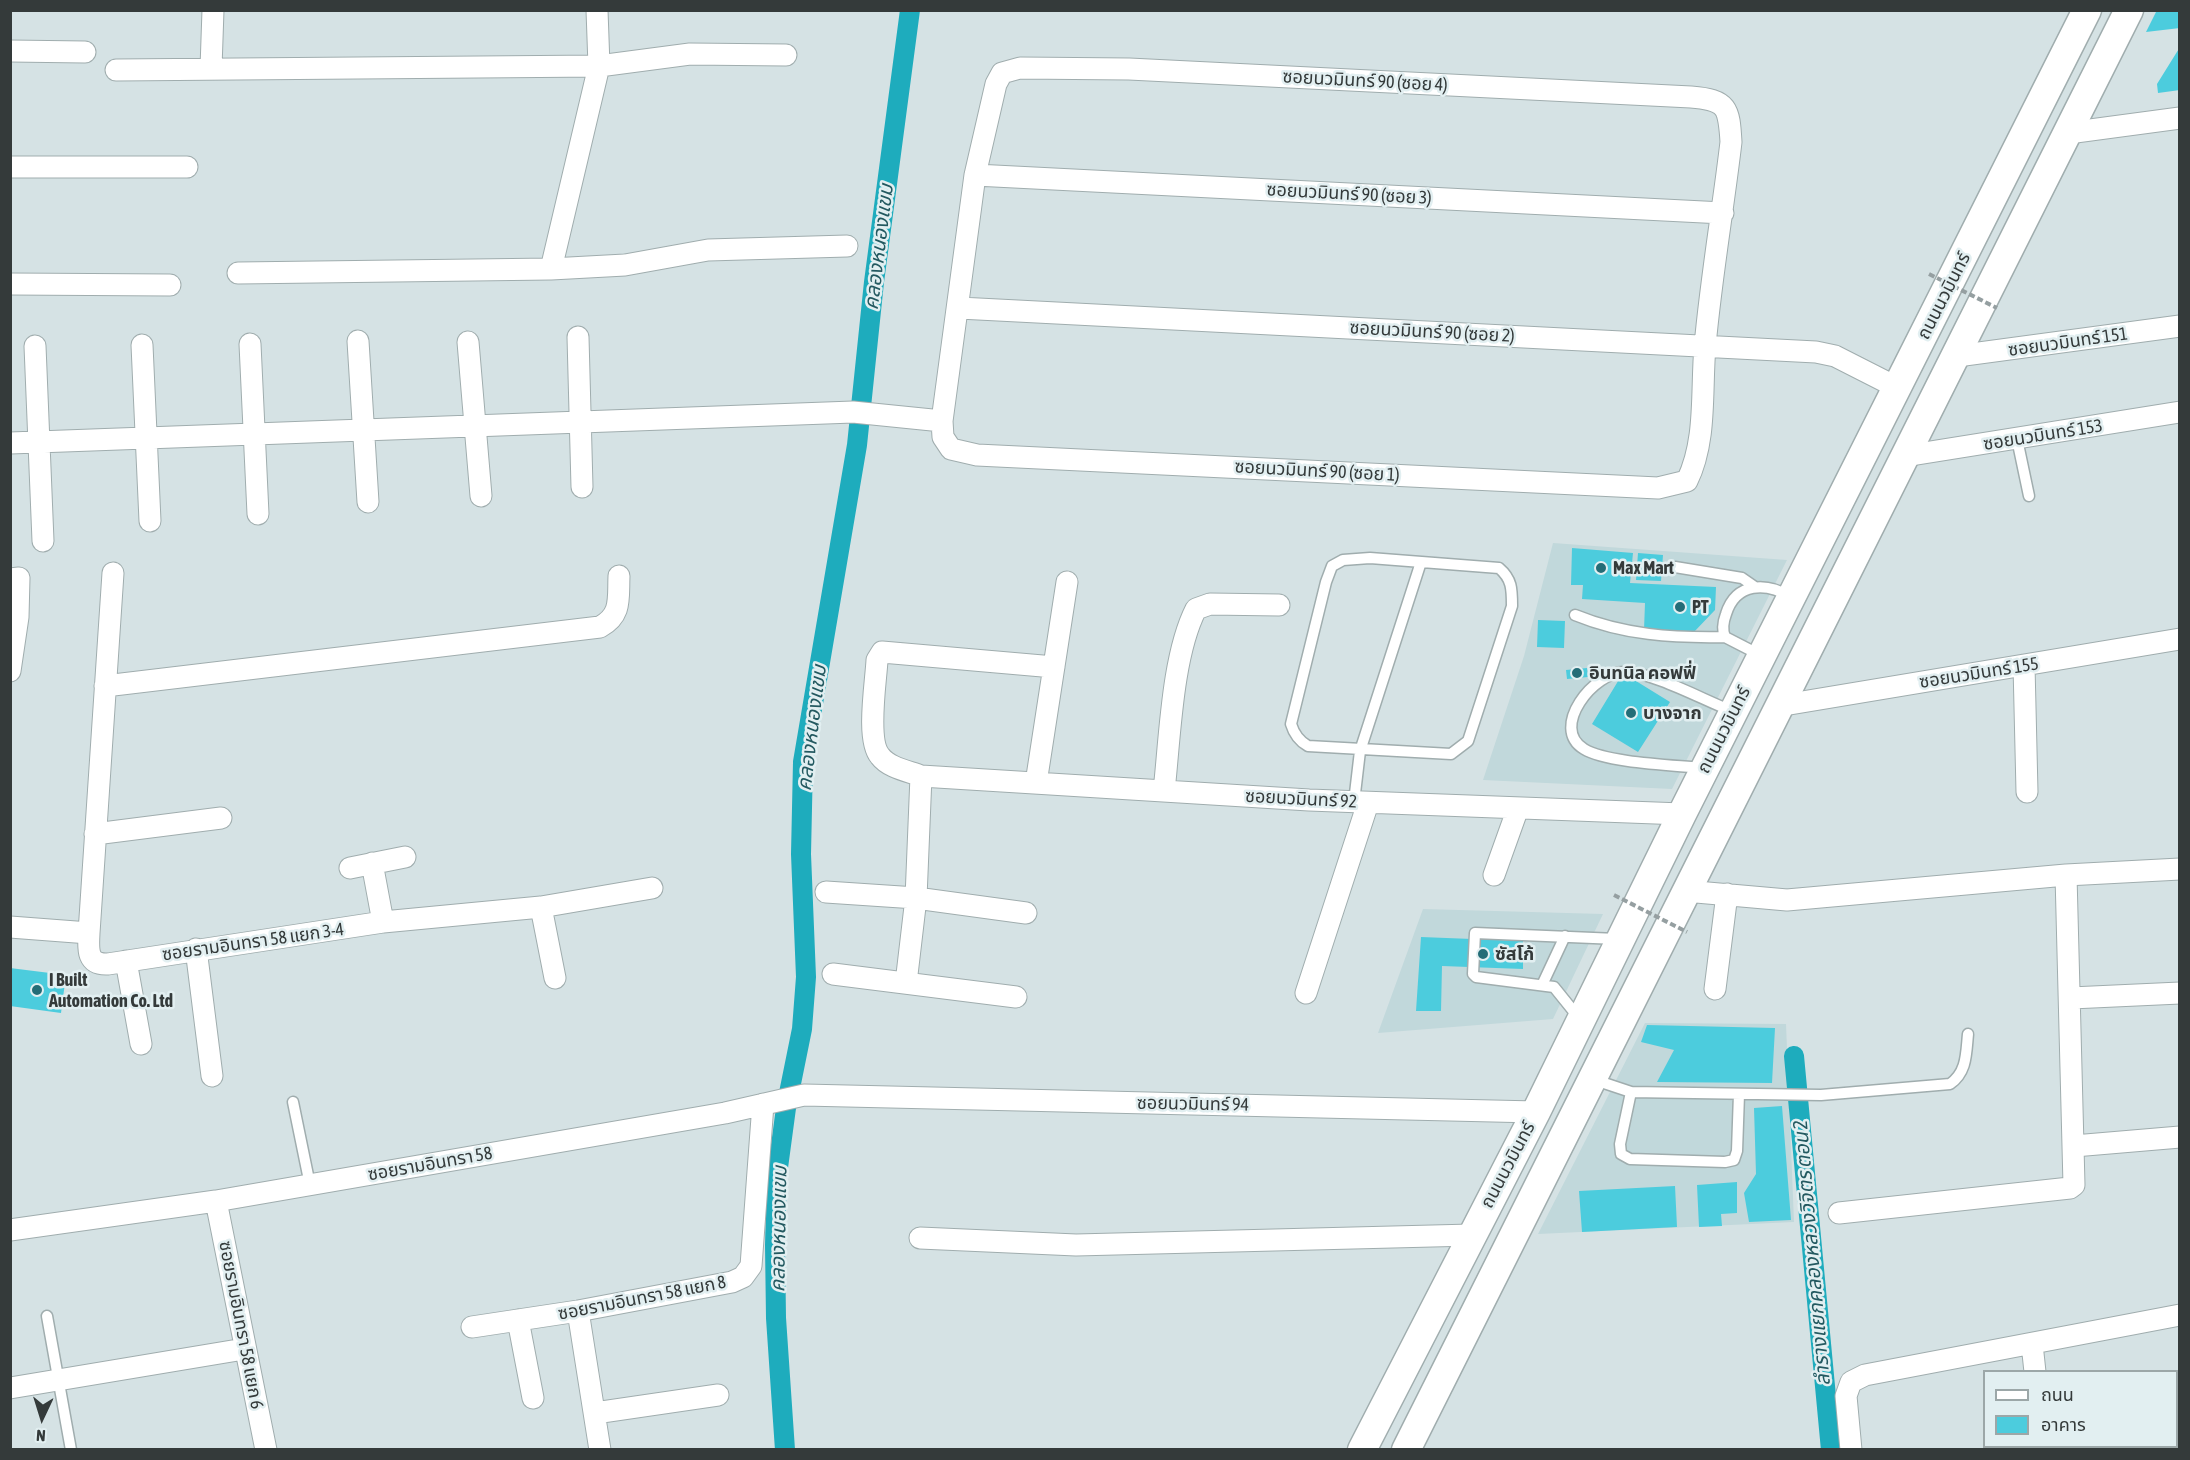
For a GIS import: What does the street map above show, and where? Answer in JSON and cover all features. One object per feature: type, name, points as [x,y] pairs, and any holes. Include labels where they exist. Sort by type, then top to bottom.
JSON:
[{"type":"main road","name":"ถนนนวมินทร์","points":[[1362,1449],[1536,1112],[1705,768],[2087,10]]},
{"type":"main road","name":"ถนนนวมินทร์","points":[[1406,1449],[2129,10]]},
{"type":"main road","points":[[1536,1112],[1568,1129]]},
{"type":"street","points":[[211,68],[213,10]]},
{"type":"street","points":[[551,268],[599,66],[597,10]]},
{"type":"street","points":[[10,51],[85,52]]},
{"type":"street","points":[[116,70],[599,66],[690,54],[786,54]]},
{"type":"street","name":"ซอยนวมินทร์ 90 (ซอย 4)","points":[[942,421],[959,308],[975,175],[989,106],[1002,74],[1020,68],[1129,69],[1710,98],[1724,105],[1730,115],[1731,142],[1705,345]]},
{"type":"street","points":[[2068,133],[2180,118]]},
{"type":"street","points":[[10,167],[187,167]]},
{"type":"street","name":"ซอยนวมินทร์ 90 (ซอย 3)","points":[[975,175],[1723,213]]},
{"type":"street","points":[[238,273],[625,265],[708,250],[847,246]]},
{"type":"street","points":[[10,284],[170,285]]},
{"type":"street","name":"ซอยนวมินทร์ 90 (ซอย 2)","points":[[959,308],[1816,352],[1835,356],[1898,388]]},
{"type":"street","name":"ซอยนวมินทร์ 151","points":[[1957,356],[2180,326]]},
{"type":"street","points":[[578,337],[582,487]]},
{"type":"street","points":[[358,341],[368,502]]},
{"type":"street","points":[[468,342],[481,496]]},
{"type":"street","points":[[250,344],[258,514]]},
{"type":"street","points":[[142,345],[150,521]]},
{"type":"street","name":"ซอยนวมินทร์ 90 (ซอย 1)","points":[[942,421],[943,437],[951,449],[977,455],[1658,488],[1687,481],[1696,463],[1705,345]]},
{"type":"street","points":[[35,346],[43,542]]},
{"type":"street","points":[[10,443],[864,412],[942,421]]},
{"type":"street","name":"ซอยนวมินทร์ 153","points":[[1905,456],[2180,412]]},
{"type":"street","name":"ซอยรามอินทรา 58 แยก 3-4","points":[[113,573],[89,933],[88,955],[92,960],[103,964],[383,922],[541,907],[652,888]]},
{"type":"street","points":[[105,686],[600,627],[612,620],[617,609],[619,576]]},
{"type":"street","points":[[10,579],[19,578],[18,617],[10,671]]},
{"type":"street","points":[[1036,783],[1067,582]]},
{"type":"street","points":[[1164,791],[1178,676],[1187,627],[1196,609],[1210,604],[1279,605]]},
{"type":"street","name":"ซอยนวมินทร์ 155","points":[[1778,706],[2180,639]]},
{"type":"street","name":"ซอยนวมินทร์ 92","points":[[1054,667],[882,652],[877,660],[873,741],[880,756],[897,768],[921,776],[1361,802],[1682,814]]},
{"type":"street","points":[[2024,665],[2027,792]]},
{"type":"street","points":[[906,983],[916,898],[921,776]]},
{"type":"street","points":[[1306,993],[1361,802]]},
{"type":"street","points":[[1494,875],[1518,808]]},
{"type":"street","points":[[95,834],[221,818]]},
{"type":"street","points":[[350,868],[405,857]]},
{"type":"street","points":[[372,863],[383,922]]},
{"type":"street","points":[[1685,891],[1787,900],[2066,875],[2180,869]]},
{"type":"street","points":[[1839,1213],[2070,1188],[2075,1179],[2066,875]]},
{"type":"street","points":[[825,892],[916,898],[1026,913]]},
{"type":"street","points":[[1714,989],[1727,894]]},
{"type":"street","points":[[541,907],[555,978]]},
{"type":"street","points":[[10,927],[89,933]]},
{"type":"street","points":[[196,949],[212,1076]]},
{"type":"street","points":[[126,961],[141,1044]]},
{"type":"street","points":[[833,974],[1016,997]]},
{"type":"street","points":[[2071,998],[2180,993]]},
{"type":"street","name":"ซอยรามอินทรา 58","points":[[10,1230],[216,1201],[725,1113],[804,1095],[849,1096]]},
{"type":"street","name":"ซอยนวมินทร์ 94","points":[[849,1096],[1536,1112]]},
{"type":"street","name":"ซอยรามอินทรา 58 แยก 8","points":[[472,1328],[578,1311],[732,1282],[743,1277],[752,1266],[766,1103]]},
{"type":"street","points":[[2074,1146],[2180,1137]]},
{"type":"street","name":"ซอยรามอินทรา 58 แยก 6","points":[[216,1201],[244,1349],[266,1449]]},
{"type":"street","points":[[920,1238],[1076,1245],[1472,1235]]},
{"type":"street","points":[[578,1311],[600,1449]]},
{"type":"street","points":[[1851,1449],[1846,1396],[1851,1382],[1865,1375],[2180,1316]]},
{"type":"street","points":[[518,1320],[533,1398]]},
{"type":"street","points":[[2032,1344],[2035,1370]]},
{"type":"street","points":[[10,1388],[244,1349]]},
{"type":"street","points":[[595,1413],[718,1395]]},
{"type":"lane","points":[[2018,439],[2029,496]]},
{"type":"lane","points":[[1370,558],[1498,568],[1508,576],[1512,588],[1512,606],[1468,741],[1463,747],[1444,755],[1360,751],[1308,746],[1297,737],[1291,724],[1332,566],[1343,560],[1370,558]]},
{"type":"lane","points":[[1361,802],[1360,751],[1421,562]]},
{"type":"lane","points":[[1675,567],[1742,578],[1755,587]]},
{"type":"lane","points":[[1725,638],[1724,622],[1730,602],[1738,594],[1755,587],[1771,588],[1792,598]]},
{"type":"lane","points":[[1575,615],[1606,628],[1633,634],[1725,638],[1762,656]]},
{"type":"lane","points":[[1705,768],[1601,756],[1584,749],[1575,742],[1572,733],[1572,721],[1579,702],[1587,690],[1621,672],[1642,673],[1734,712]]},
{"type":"lane","points":[[1580,1020],[1554,987],[1543,983],[1476,976],[1473,937],[1478,932],[1620,939]]},
{"type":"lane","points":[[1543,983],[1565,936]]},
{"type":"lane","points":[[1592,1079],[1631,1092],[1739,1094],[1821,1095],[1950,1084],[1959,1077],[1964,1069],[1968,1034]]},
{"type":"lane","points":[[1631,1092],[1620,1144],[1621,1154],[1630,1159],[1725,1162],[1734,1160],[1737,1150],[1739,1094]]},
{"type":"lane","points":[[294,1102],[310,1185]]},
{"type":"lane","points":[[47,1316],[71,1449]]},
{"type":"path","points":[[1929,274],[1997,308]]},
{"type":"path","points":[[1614,895],[1687,932]]},
{"type":"shaded area","points":[[1553,543],[1787,560],[1672,789],[1483,780],[1524,656]]},
{"type":"shaded area","points":[[1423,909],[1603,914],[1553,1019],[1378,1033]]},
{"type":"shaded area","points":[[1645,1023],[1786,1024],[1794,1222],[1538,1234]]},
{"type":"building","points":[[2157,10],[2180,10],[2180,28],[2146,32]]},
{"type":"building","points":[[2180,47],[2180,90],[2158,93],[2157,84]]},
{"type":"building","points":[[1572,548],[1633,553],[1630,583],[1716,587],[1715,610],[1693,633],[1644,630],[1645,603],[1582,599],[1583,585],[1571,585]]},
{"type":"building","points":[[1638,553],[1663,555],[1661,581],[1636,580]]},
{"type":"building","points":[[1538,620],[1565,621],[1564,648],[1537,647]]},
{"type":"building","points":[[1602,667],[1602,676],[1590,676],[1589,668]]},
{"type":"building","name":"อินทนิล คอฟฟี่","points":[[1587,668],[1588,677],[1567,679],[1566,670]]},
{"type":"building","name":"บางจาก","points":[[1623,673],[1670,702],[1638,752],[1592,724]]},
{"type":"building","points":[[1421,937],[1523,941],[1523,969],[1442,966],[1441,1011],[1416,1011]]},
{"type":"building","name":"I Built Automation Co. Ltd","points":[[10,968],[66,975],[61,1013],[10,1006]]},
{"type":"building","points":[[1647,1025],[1775,1028],[1772,1083],[1657,1082],[1674,1050],[1641,1042]]},
{"type":"building","points":[[1782,1106],[1791,1220],[1749,1222],[1744,1193],[1756,1174],[1754,1108]]},
{"type":"building","points":[[1737,1182],[1737,1213],[1721,1214],[1722,1226],[1699,1227],[1697,1185]]},
{"type":"building","points":[[1675,1186],[1677,1227],[1582,1232],[1579,1191]]},
{"type":"waterway","name":"คลองหนองแขม","points":[[785,1450],[776,1318],[775,1245],[777,1175],[786,1108],[802,1029],[806,977],[801,854],[803,762],[857,445],[874,282],[910,10]]},
{"type":"waterway","name":"ลำรางแยกคลองหลวงวิจิตร ตอน 2","points":[[1794,1056],[1831,1450]]},
{"type":"place","name":"Max Mart","points":[[1601,568]]},
{"type":"place","name":"PT","points":[[1680,607]]},
{"type":"place","name":"อินทนิล คอฟฟี่","points":[[1577,673]]},
{"type":"place","name":"บางจาก","points":[[1631,713]]},
{"type":"place","name":"ซัสโก้","points":[[1483,954]]},
{"type":"place","name":"I Built Automation Co. Ltd","points":[[37,990]]}]
